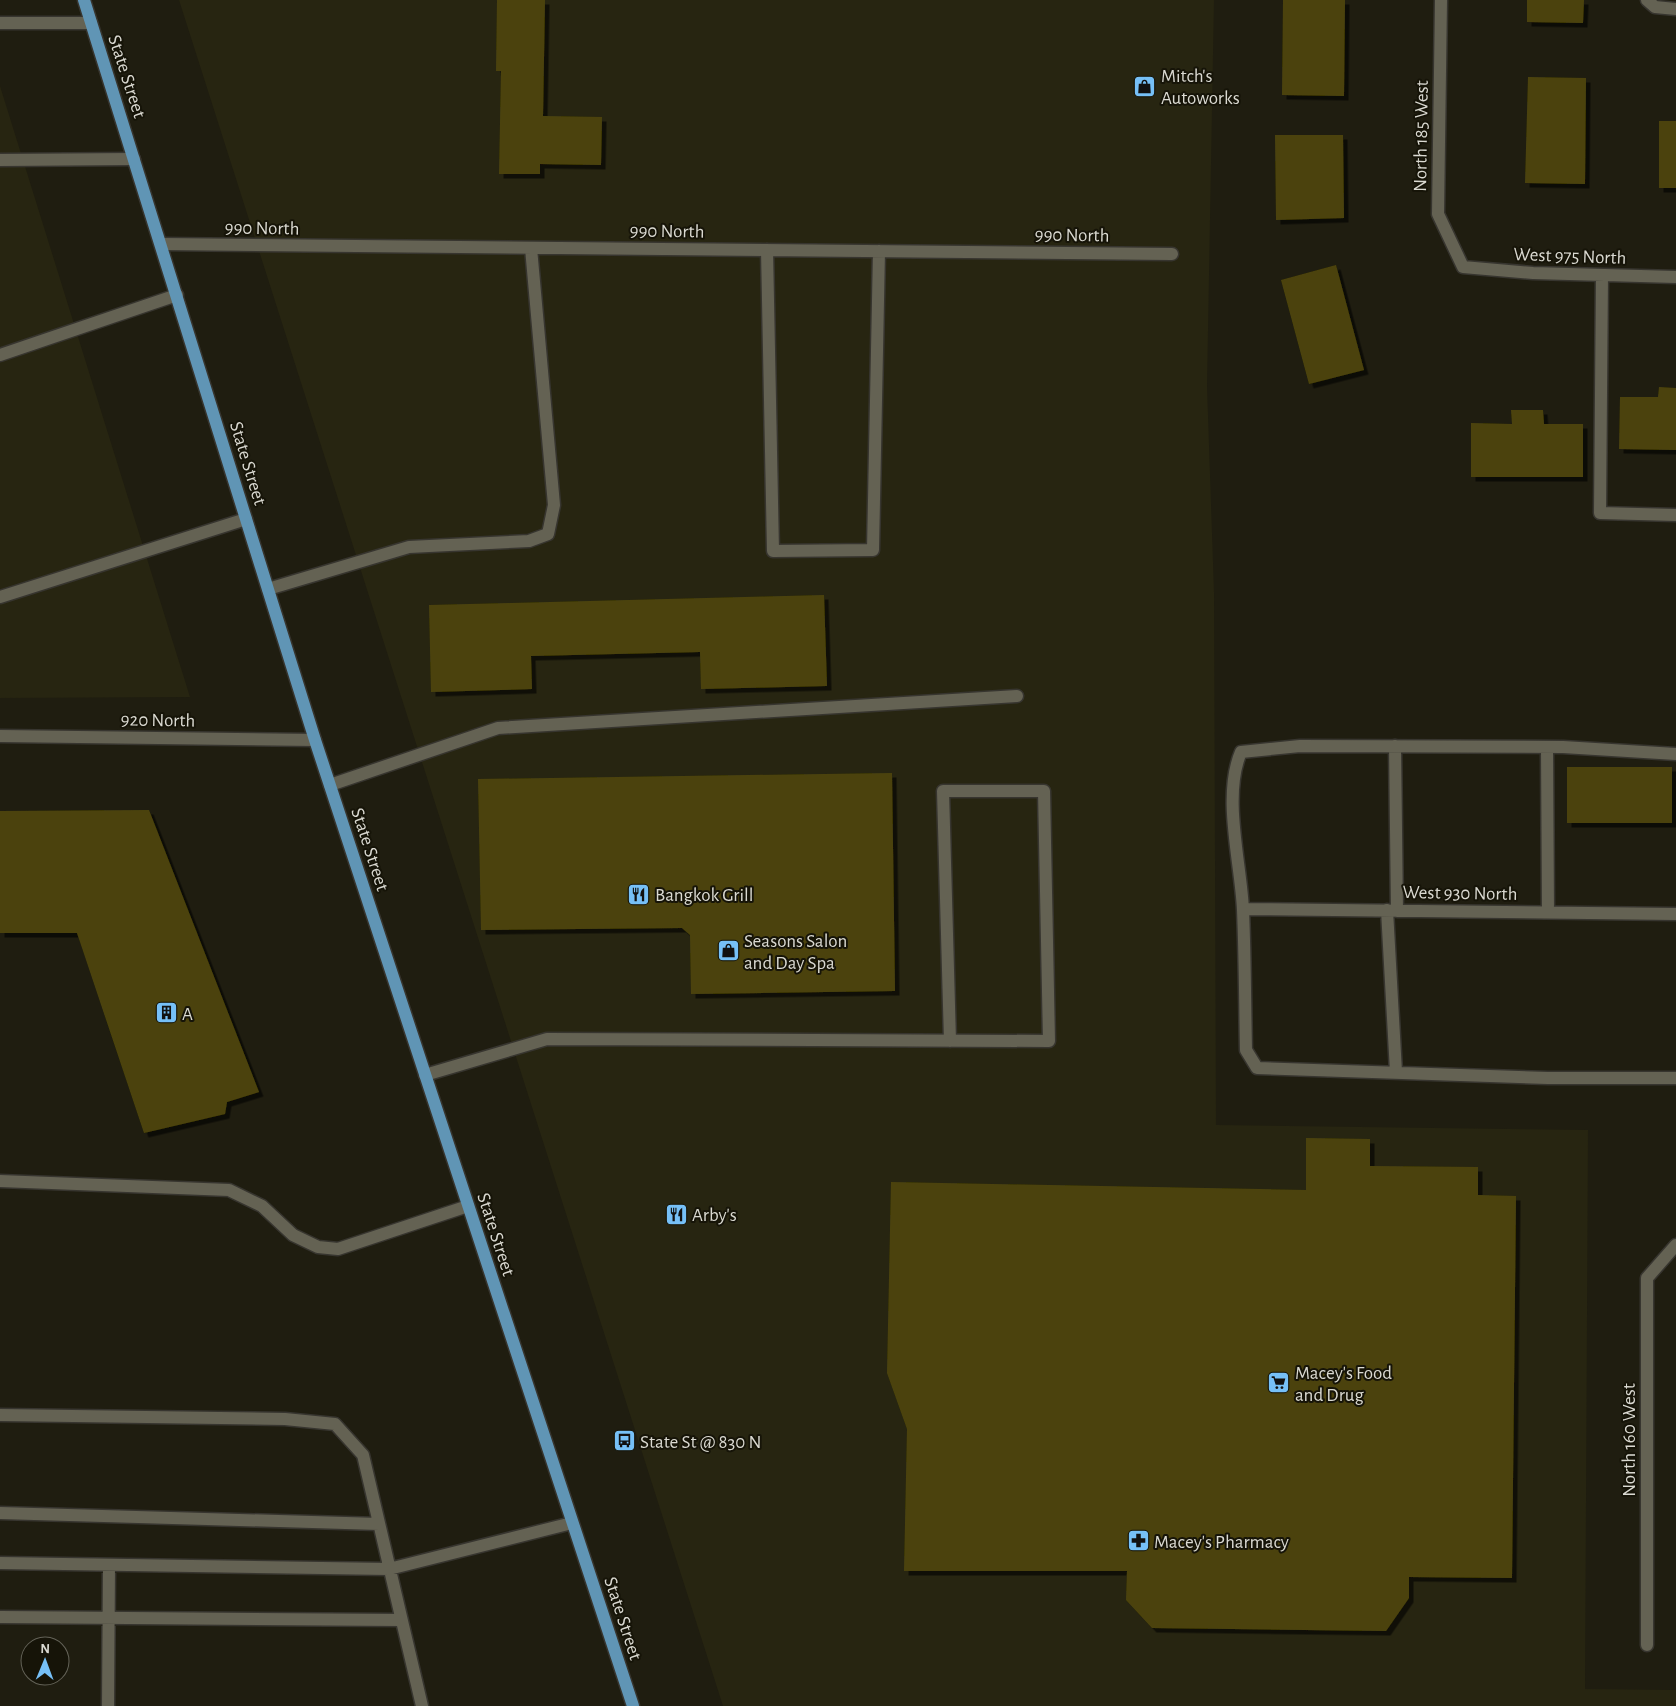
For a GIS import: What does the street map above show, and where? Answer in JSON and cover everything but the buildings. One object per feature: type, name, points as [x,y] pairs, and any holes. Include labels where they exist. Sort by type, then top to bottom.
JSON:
[{"type":"main road","name":"State Street","points":[[84,0],[162,244],[315,740],[633,1706]]},
{"type":"street","name":"North 185 West","points":[[1441,0],[1438,214],[1463,267]]},
{"type":"street","points":[[1647,0],[1655,7],[1676,9]]},
{"type":"street","points":[[0,23],[91,23]]},
{"type":"street","points":[[0,160],[134,159]]},
{"type":"street","name":"990 North","points":[[162,244],[1172,254]]},
{"type":"street","points":[[268,589],[409,547],[529,541],[548,534],[554,505],[531,248]]},
{"type":"street","points":[[767,250],[773,551],[874,550],[879,251]]},
{"type":"street","name":"West 975 North","points":[[1463,267],[1533,274],[1676,277]]},
{"type":"street","points":[[1602,275],[1600,513],[1676,516]]},
{"type":"street","points":[[0,355],[177,295]]},
{"type":"street","points":[[0,597],[246,519]]},
{"type":"street","points":[[330,785],[498,728],[1017,696]]},
{"type":"street","name":"920 North","points":[[0,736],[315,740]]},
{"type":"street","points":[[1676,754],[1547,747],[1300,746],[1241,752],[1234,768],[1234,835],[1243,909],[1246,1050],[1257,1068],[1548,1078],[1676,1078]]},
{"type":"street","points":[[1395,746],[1392,911],[1396,1072]]},
{"type":"street","points":[[1547,747],[1548,912]]},
{"type":"street","points":[[425,1075],[547,1039],[950,1041],[1050,1041],[1044,791],[943,791],[950,1041]]},
{"type":"street","name":"West 930 North","points":[[1243,909],[1676,914]]},
{"type":"street","points":[[0,1180],[229,1190],[262,1206],[292,1235],[318,1247],[338,1249],[468,1206]]},
{"type":"street","name":"North 160 West","points":[[1647,1645],[1647,1278],[1676,1245]]},
{"type":"street","points":[[0,1415],[285,1419],[335,1424],[363,1455],[388,1570],[422,1706]]},
{"type":"street","points":[[0,1513],[379,1524]]},
{"type":"street","points":[[0,1563],[388,1570],[572,1523]]},
{"type":"street","points":[[108,1706],[109,1565]]},
{"type":"street","points":[[0,1617],[401,1620]]},
{"type":"shaded area","points":[[179,0],[1214,0],[1207,386],[1214,592],[1216,1125],[1588,1130],[1585,1689],[1676,1690],[1676,1706],[723,1706]]},
{"type":"shaded area","points":[[0,86],[190,697],[0,698]]},
{"type":"place","name":"Mitch's Autoworks","points":[[1145,86]]},
{"type":"place","name":"Bangkok Grill","points":[[639,894]]},
{"type":"place","name":"Seasons Salon and Day Spa","points":[[728,951]]},
{"type":"place","name":"A","points":[[166,1013]]},
{"type":"place","name":"Arby's","points":[[676,1214]]},
{"type":"place","name":"Macey's Food and Drug","points":[[1279,1383]]},
{"type":"place","name":"State St @ 830 N","points":[[624,1441]]},
{"type":"place","name":"Macey's Pharmacy","points":[[1138,1541]]}]
